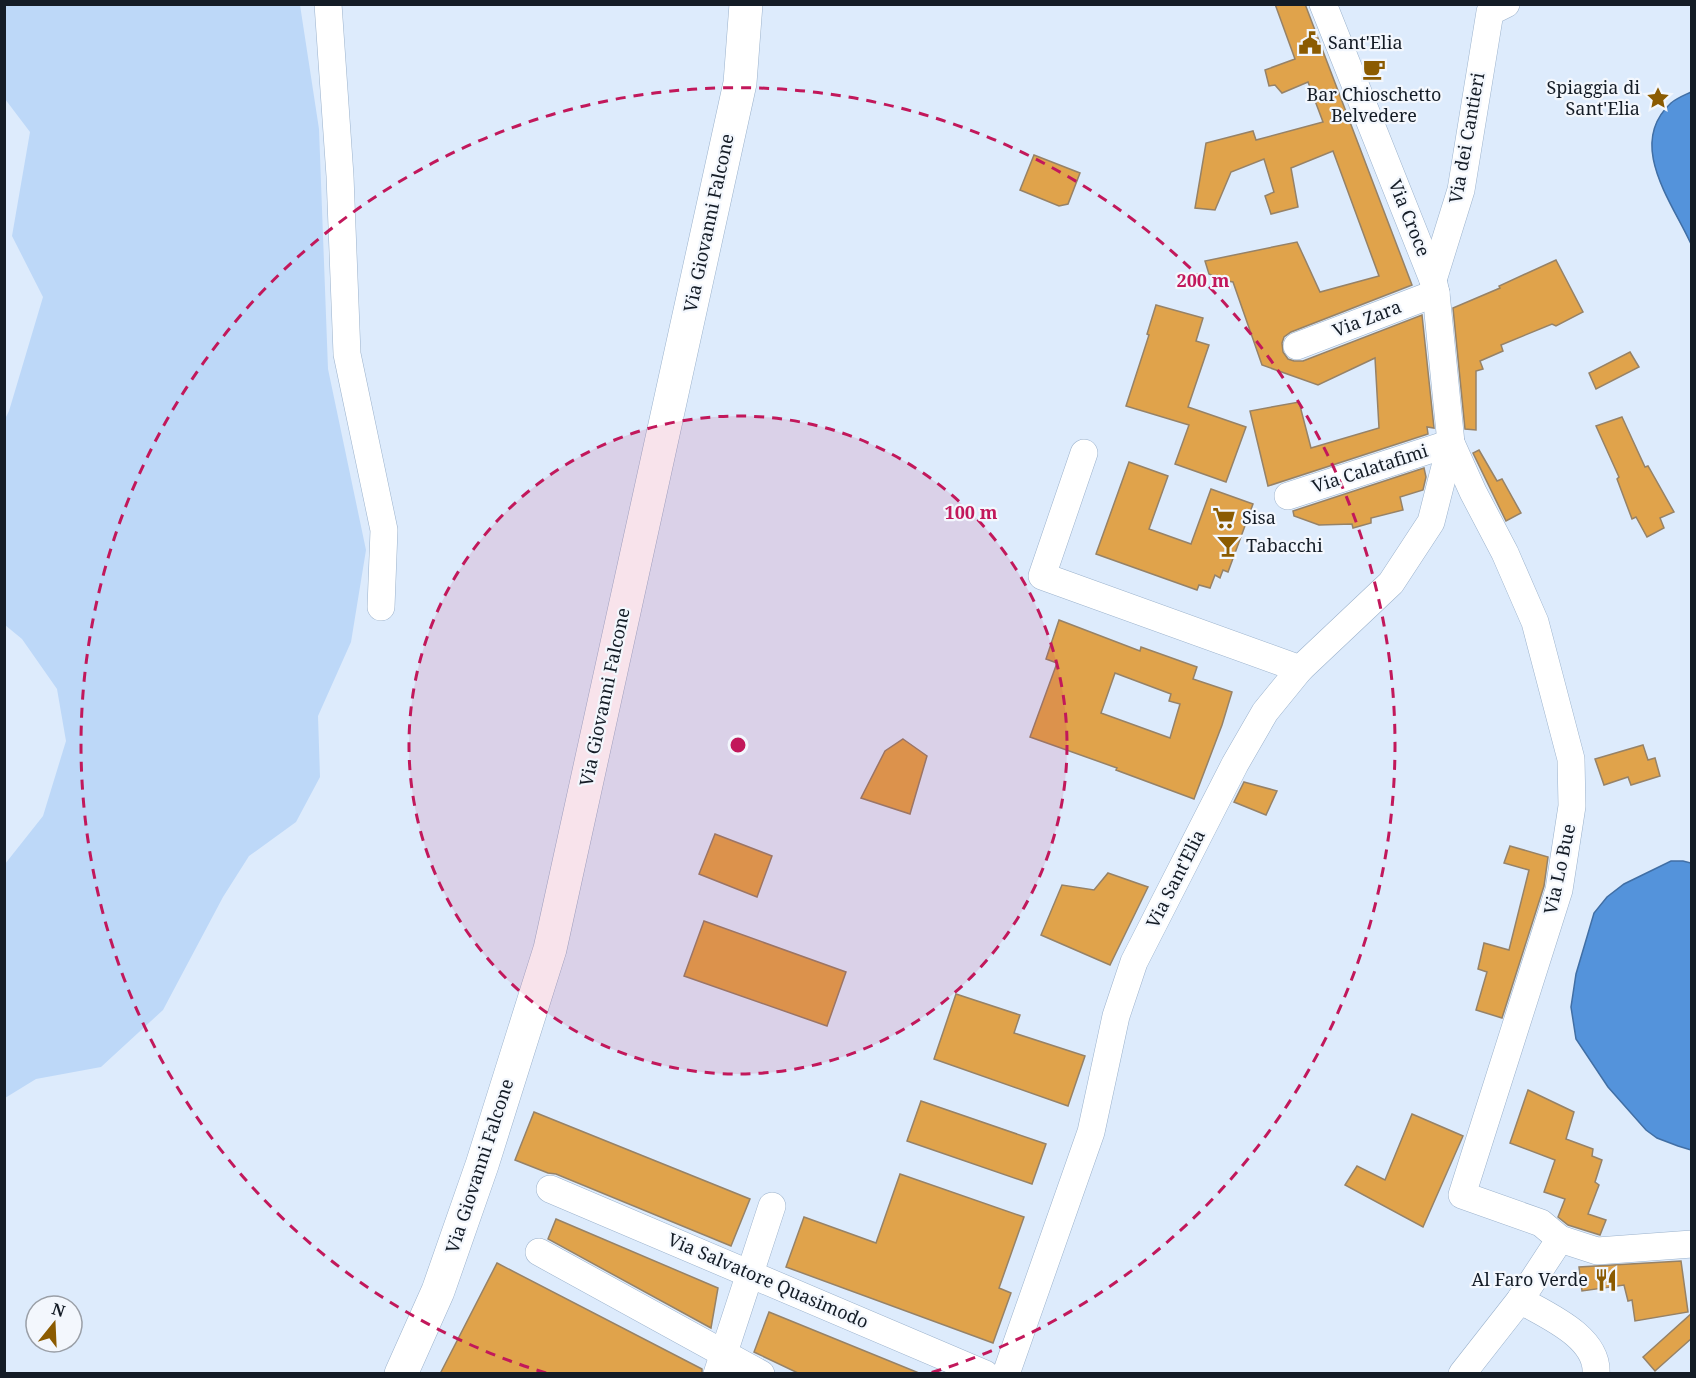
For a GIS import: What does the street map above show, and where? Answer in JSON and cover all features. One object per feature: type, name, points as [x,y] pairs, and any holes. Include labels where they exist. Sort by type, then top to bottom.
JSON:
[{"type":"street","points":[[328,4],[340,176],[347,354],[384,530],[381,607]]},
{"type":"street","name":"Via Giovanni Falcone","points":[[401,1374],[442,1280],[482,1165],[550,949],[740,83],[746,4]]},
{"type":"street","name":"Via Croce","points":[[1323,4],[1435,286],[1451,443]]},
{"type":"street","name":"Via dei Cantieri","points":[[1435,286],[1461,190],[1494,7]]},
{"type":"street","name":"Via Zara","points":[[1298,346],[1435,286]]},
{"type":"street","name":"Via Calatafimi","points":[[1288,496],[1451,443]]},
{"type":"street","name":"Via Sant'Elia","points":[[1006,1374],[1091,1132],[1116,1016],[1134,962],[1235,764],[1265,712],[1300,669],[1391,584],[1431,522],[1451,443]]},
{"type":"street","name":"Via Lo Bue","points":[[1451,443],[1473,492],[1505,553],[1535,622],[1571,759],[1572,806],[1559,890],[1462,1196],[1541,1223],[1560,1239]]},
{"type":"street","points":[[1084,453],[1042,576],[1300,669]]},
{"type":"street","name":"Via Salvatore Quasimodo","points":[[550,1189],[985,1374]]},
{"type":"street","points":[[720,1364],[772,1206]]},
{"type":"street","points":[[1462,1374],[1520,1300],[1560,1239],[1597,1251],[1692,1244]]},
{"type":"street","points":[[539,1252],[720,1364],[761,1374]]},
{"type":"street","points":[[1520,1300],[1568,1328],[1584,1342],[1593,1357],[1596,1374]]},
{"type":"shaded area","points":[[5,4],[300,5],[319,129],[328,369],[366,550],[351,642],[318,716],[320,777],[296,822],[249,856],[223,897],[163,1010],[101,1067],[36,1079],[5,1098],[5,864],[43,816],[66,741],[57,689],[22,639],[5,625],[5,419],[43,297],[12,236],[30,132],[5,99]]},
{"type":"water","points":[[1691,92],[1691,244],[1664,192],[1657,173],[1652,136],[1658,119],[1671,103]]},
{"type":"water","points":[[1671,861],[1691,863],[1691,1150],[1657,1138],[1646,1130],[1608,1087],[1576,1039],[1571,1007],[1576,974],[1594,913],[1607,897],[1624,884]]},
{"type":"building","points":[[1275,4],[1305,4],[1412,285],[1291,332],[1284,337],[1283,352],[1288,359],[1303,361],[1422,315],[1434,428],[1427,427],[1428,434],[1268,486],[1250,411],[1299,402],[1311,448],[1379,428],[1375,358],[1318,385],[1262,365],[1233,282],[1209,274],[1205,261],[1297,242],[1320,292],[1379,276],[1333,151],[1291,168],[1298,207],[1271,214],[1265,196],[1274,192],[1264,159],[1231,172],[1215,210],[1195,208],[1206,143],[1253,131],[1256,140],[1323,122],[1308,82],[1282,93],[1275,85],[1269,86],[1265,70],[1295,59]]},
{"type":"building","points":[[1034,155],[1080,173],[1068,204],[1059,206],[1020,190]]},
{"type":"building","points":[[1556,260],[1583,312],[1556,326],[1552,324],[1501,345],[1503,351],[1480,361],[1483,369],[1476,371],[1476,430],[1465,429],[1453,308]]},
{"type":"building","points":[[1156,305],[1203,318],[1196,341],[1209,345],[1188,407],[1246,427],[1226,482],[1175,464],[1189,425],[1126,406],[1149,335],[1147,334]]},
{"type":"building","points":[[1630,352],[1639,367],[1596,389],[1589,373]]},
{"type":"building","points":[[1622,417],[1645,467],[1648,466],[1674,512],[1660,518],[1664,528],[1647,537],[1636,517],[1632,519],[1617,479],[1619,477],[1596,426]]},
{"type":"building","points":[[1479,450],[1497,481],[1502,479],[1521,513],[1506,521],[1473,453]]},
{"type":"building","name":"Sisa","points":[[1129,462],[1168,476],[1149,529],[1191,544],[1211,489],[1253,504],[1228,572],[1223,570],[1220,578],[1215,575],[1210,588],[1199,585],[1197,590],[1096,554]]},
{"type":"building","points":[[1424,468],[1426,477],[1423,490],[1400,497],[1403,510],[1371,518],[1371,523],[1353,528],[1352,524],[1319,525],[1294,516],[1293,511]]},
{"type":"building","points":[[1059,620],[1140,651],[1141,647],[1197,667],[1193,679],[1232,692],[1194,799],[1030,737],[1057,663],[1046,659]],"holes":[[[1115,673],[1171,694],[1169,701],[1180,704],[1170,738],[1101,713]]]},
{"type":"building","points":[[903,739],[927,756],[910,814],[861,798],[885,751]]},
{"type":"building","points":[[1643,745],[1648,760],[1655,758],[1660,776],[1631,785],[1628,777],[1604,785],[1595,759]]},
{"type":"building","points":[[1244,782],[1277,791],[1266,815],[1234,802]]},
{"type":"building","points":[[715,834],[772,856],[757,897],[699,874]]},
{"type":"building","points":[[1510,846],[1548,857],[1544,886],[1502,1018],[1476,1010],[1487,972],[1478,969],[1484,943],[1509,950],[1529,870],[1504,863]]},
{"type":"building","points":[[1108,873],[1148,887],[1110,965],[1041,935],[1062,885],[1094,890]]},
{"type":"building","points":[[704,921],[846,972],[827,1026],[684,976]]},
{"type":"building","points":[[956,994],[1020,1015],[1014,1033],[1085,1056],[1068,1106],[934,1059]]},
{"type":"building","points":[[1528,1090],[1574,1112],[1566,1139],[1593,1149],[1592,1156],[1602,1160],[1595,1182],[1599,1185],[1588,1214],[1606,1220],[1600,1235],[1568,1225],[1558,1217],[1565,1199],[1544,1192],[1555,1160],[1510,1143]]},
{"type":"building","points":[[921,1101],[1046,1144],[1032,1184],[907,1141]]},
{"type":"building","points":[[534,1112],[750,1199],[731,1246],[556,1174],[515,1160]]},
{"type":"building","points":[[1412,1114],[1463,1136],[1423,1227],[1345,1185],[1357,1166],[1385,1180]]},
{"type":"building","points":[[900,1174],[1024,1217],[999,1288],[1011,1293],[993,1343],[786,1267],[804,1217],[876,1243]]},
{"type":"building","points":[[556,1219],[718,1288],[711,1328],[548,1239]]},
{"type":"building","points":[[1681,1261],[1688,1312],[1635,1321],[1632,1300],[1628,1301],[1624,1285],[1582,1291],[1579,1267]]},
{"type":"building","points":[[497,1263],[702,1369],[702,1374],[440,1374]]},
{"type":"building","points":[[769,1312],[919,1374],[800,1374],[754,1352]]},
{"type":"building","points":[[1692,1313],[1692,1338],[1655,1371],[1643,1357]]},
{"type":"place","name":"Sant'Elia","points":[[1310,43]]},
{"type":"place","name":"Bar Chioschetto Belvedere","points":[[1374,69]]},
{"type":"place","name":"Spiaggia di Sant'Elia","points":[[1658,98]]},
{"type":"place","name":"Sisa","points":[[1224,518]]},
{"type":"place","name":"Tabacchi","points":[[1228,546]]},
{"type":"place","name":"Al Faro Verde","points":[[1606,1280]]}]
